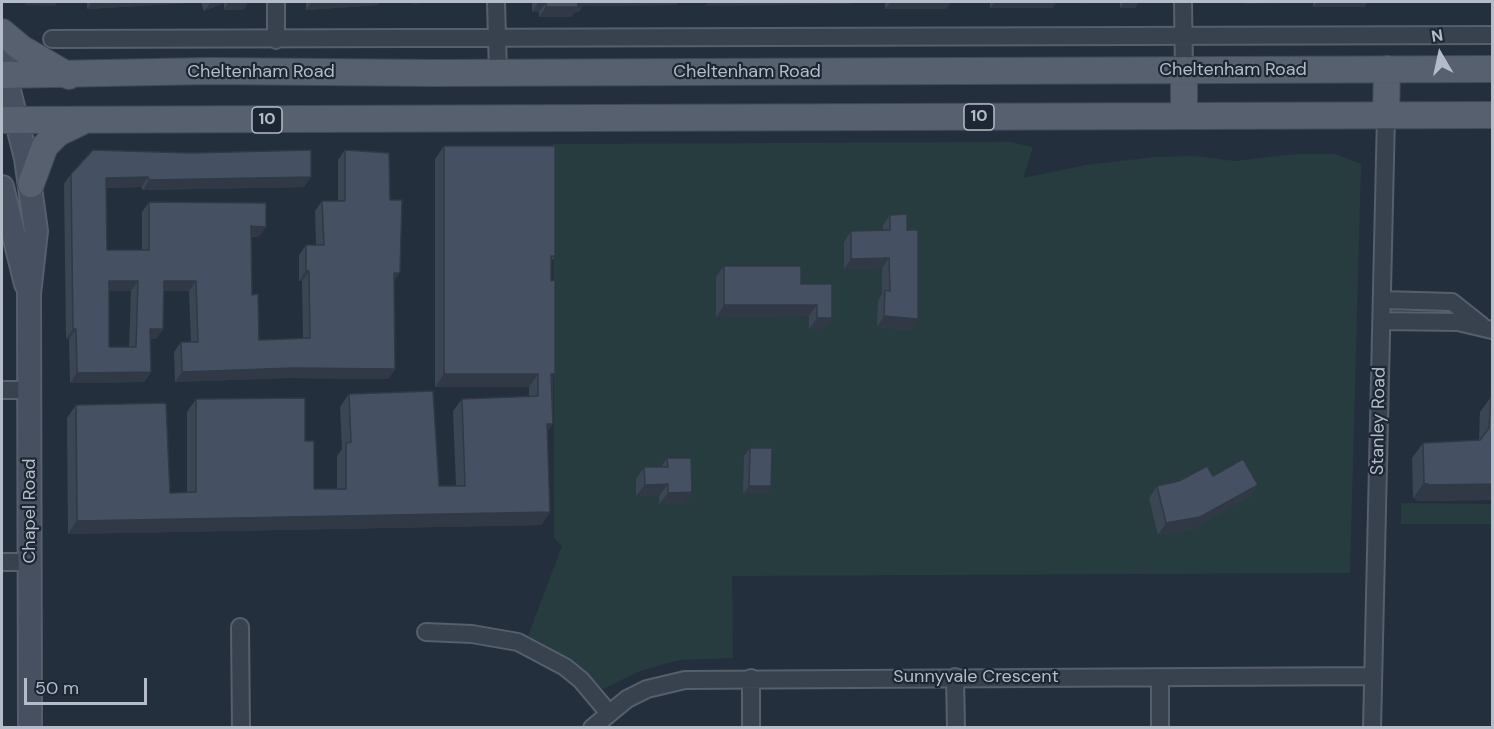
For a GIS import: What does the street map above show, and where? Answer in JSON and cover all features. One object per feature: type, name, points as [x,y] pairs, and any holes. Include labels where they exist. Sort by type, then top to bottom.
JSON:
[{"type":"main road","points":[[2,32],[21,48],[70,76]]},
{"type":"main road","points":[[1386,115],[1387,69]]},
{"type":"main road","name":"Cheltenham Road","points":[[3,71],[70,76],[210,71],[1492,69]]},
{"type":"main road","points":[[1184,70],[1184,116]]},
{"type":"main road","name":"Chapel Road","points":[[3,71],[9,120],[31,184],[36,231],[29,294],[30,728]]},
{"type":"main road","name":"10","points":[[9,120],[1492,115]]},
{"type":"main road","points":[[31,184],[45,146],[58,133],[84,120]]},
{"type":"main road","name":"Chapel Road","points":[[2,187],[29,294]]},
{"type":"street","points":[[276,2],[276,40]]},
{"type":"street","points":[[496,2],[498,72]]},
{"type":"street","points":[[1183,2],[1184,70]]},
{"type":"street","name":"Cheltenham Road","points":[[52,39],[1492,35]]},
{"type":"street","name":"Stanley Road","points":[[1372,728],[1386,115]]},
{"type":"street","points":[[1383,300],[1452,302],[1489,329]]},
{"type":"street","points":[[1382,321],[1451,321],[1489,329]]},
{"type":"street","points":[[2,390],[30,390]]},
{"type":"street","points":[[2,562],[30,562]]},
{"type":"street","points":[[240,627],[241,728]]},
{"type":"street","points":[[426,632],[472,634],[518,642],[565,666],[581,680],[608,712]]},
{"type":"street","name":"Sunnyvale Crescent","points":[[592,728],[608,712],[627,699],[666,683],[685,680],[1373,676]]},
{"type":"street","points":[[955,677],[956,728]]},
{"type":"street","points":[[1160,677],[1160,728]]},
{"type":"street","points":[[751,678],[751,728]]},
{"type":"green space","points":[[1011,142],[1033,147],[1023,178],[1086,165],[1155,157],[1194,156],[1235,161],[1296,154],[1335,154],[1361,164],[1350,573],[732,576],[733,658],[680,660],[638,672],[603,689],[572,660],[528,636],[562,546],[554,538],[553,144]]},
{"type":"green space","points":[[1401,503],[1492,504],[1492,524],[1401,524]]},
{"type":"building","points":[[546,2],[578,2],[578,7],[546,7]]},
{"type":"building","points":[[444,146],[555,146],[555,256],[551,256],[551,281],[555,280],[555,374],[551,374],[553,424],[547,424],[550,512],[77,521],[76,405],[166,403],[170,493],[196,492],[196,399],[305,398],[305,441],[314,441],[314,489],[346,489],[346,443],[351,442],[349,394],[433,391],[439,486],[465,486],[462,399],[538,396],[538,374],[444,374]]},
{"type":"building","points":[[93,150],[191,153],[311,150],[311,177],[149,180],[148,177],[106,178],[107,250],[149,250],[149,202],[266,203],[266,227],[251,226],[252,295],[258,294],[259,340],[310,338],[309,271],[306,271],[306,245],[324,245],[322,201],[345,201],[345,150],[389,153],[390,200],[402,200],[400,273],[394,273],[395,369],[293,368],[182,372],[181,342],[198,342],[196,281],[164,281],[163,329],[150,329],[151,372],[77,373],[76,329],[73,329],[71,174]],"holes":[[[109,281],[138,281],[136,347],[109,347]]]},
{"type":"building","points":[[907,214],[907,230],[918,230],[918,319],[884,316],[885,290],[890,291],[889,258],[851,259],[851,231],[890,230],[890,215]]},
{"type":"building","points":[[724,266],[801,266],[801,284],[832,284],[832,318],[817,318],[817,305],[724,305]]},
{"type":"building","points":[[1491,397],[1492,484],[1430,485],[1424,483],[1423,443],[1480,440],[1489,428]]},
{"type":"building","points":[[750,448],[772,448],[771,486],[749,486]]},
{"type":"building","points":[[667,458],[691,458],[692,492],[668,493],[668,484],[645,485],[644,467],[668,467]]},
{"type":"building","points":[[1243,459],[1258,485],[1200,517],[1166,523],[1157,486],[1179,481],[1207,466],[1213,476]]}]
